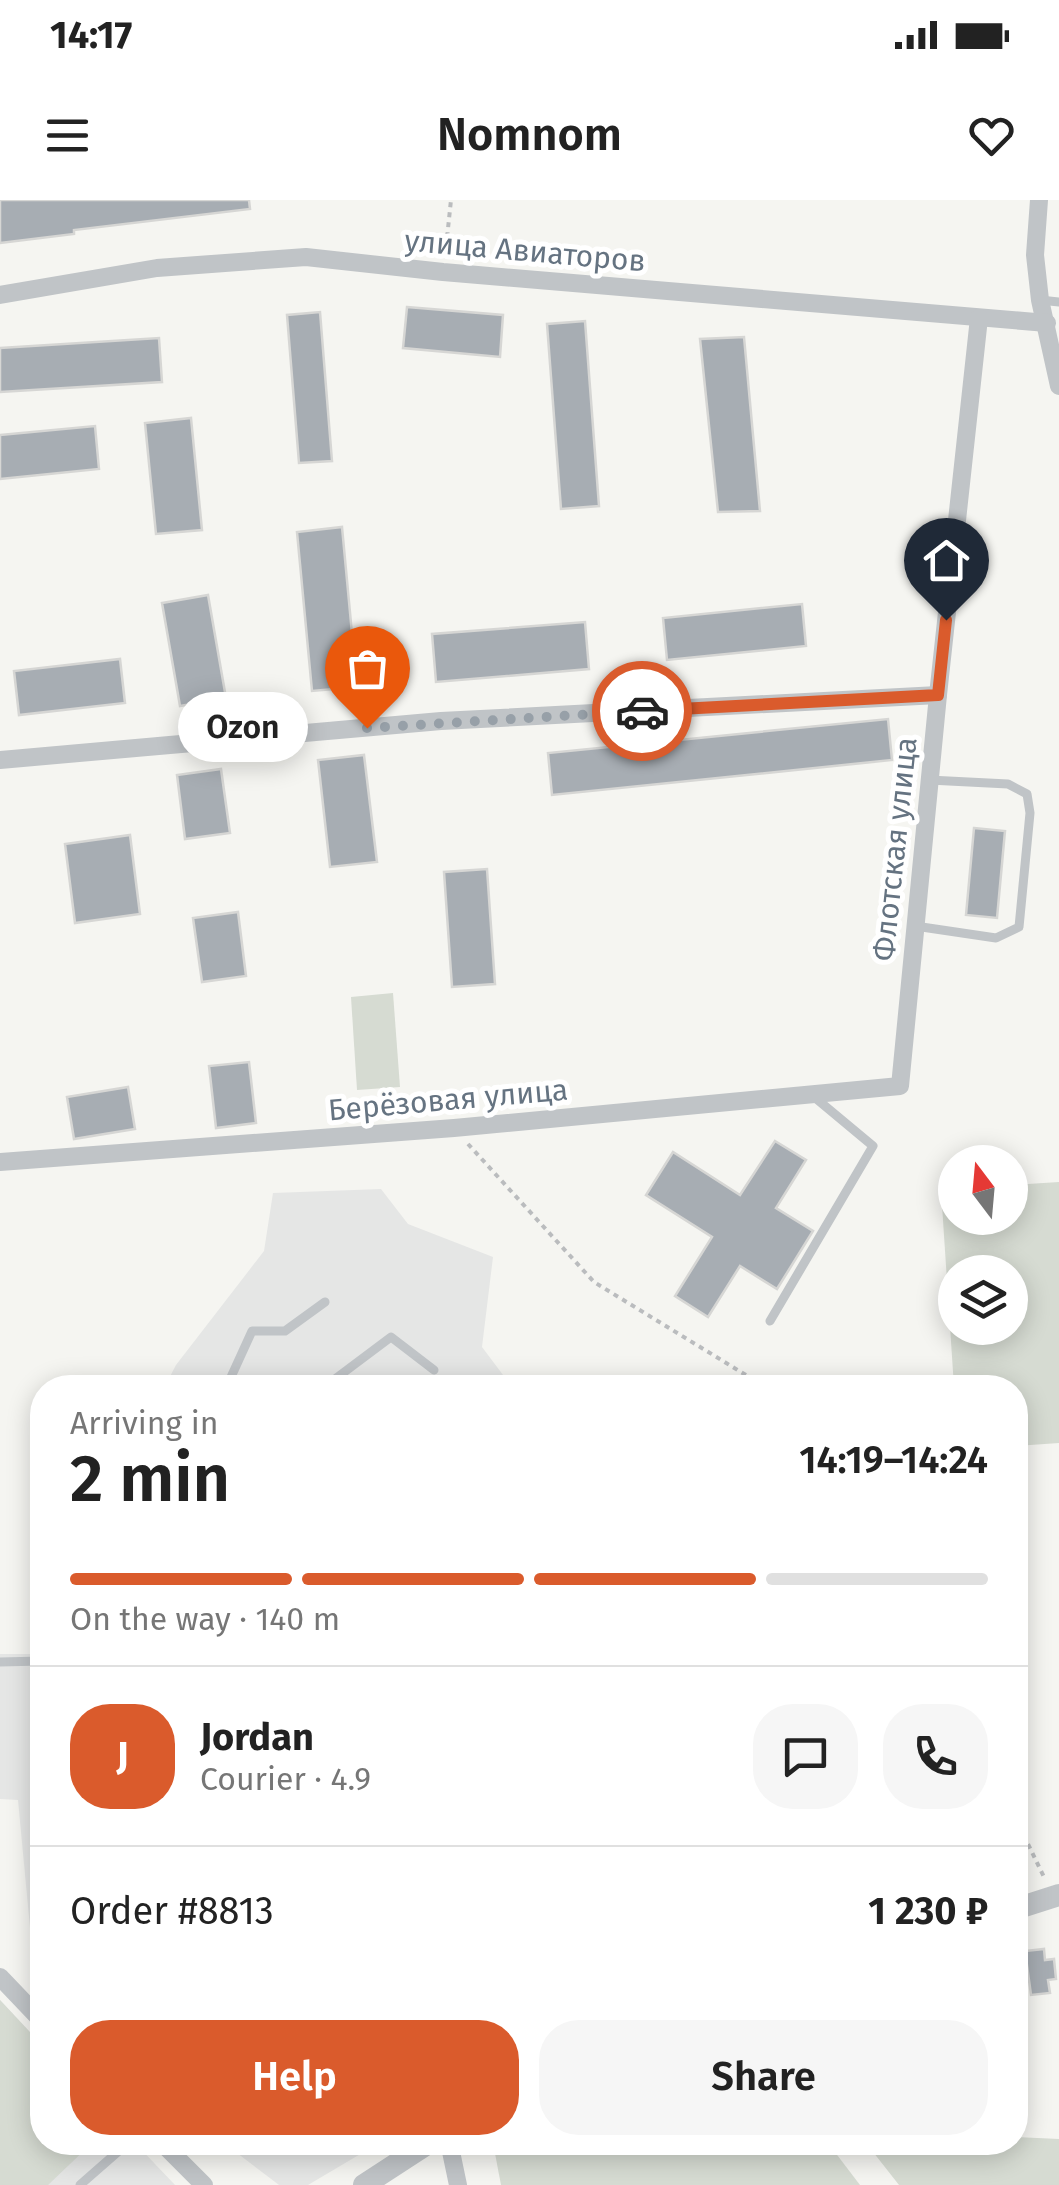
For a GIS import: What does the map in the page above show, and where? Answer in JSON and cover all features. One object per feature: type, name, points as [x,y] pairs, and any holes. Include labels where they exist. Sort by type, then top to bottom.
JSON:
[{"type":"street","points":[[1039,200],[1035,255],[1050,301],[1047,323],[1059,386]]},
{"type":"street","name":"улица Авиаторов","points":[[0,295],[157,268],[306,257],[1047,323]]},
{"type":"street","name":"Флотская улица","points":[[900,1086],[979,318]]},
{"type":"street","points":[[0,760],[440,721],[938,695]]},
{"type":"street","name":"Берёзовая улица","points":[[0,1162],[454,1128],[900,1086]]},
{"type":"street","points":[[1028,1901],[1052,1887]]},
{"type":"street","points":[[0,1977],[30,2008]]},
{"type":"street","points":[[174,2155],[204,2185]]},
{"type":"street","points":[[364,2185],[410,2155]]},
{"type":"street","points":[[452,2155],[458,2185]]},
{"type":"lane","points":[[915,926],[996,938],[1020,927],[1030,813],[1027,794],[1008,784],[929,780]]},
{"type":"lane","points":[[770,1321],[873,1146],[811,1095]]},
{"type":"lane","points":[[232,1375],[252,1331],[285,1331],[325,1302]]},
{"type":"lane","points":[[341,1375],[391,1336],[434,1370]]},
{"type":"lane","points":[[0,1662],[30,1661]]},
{"type":"lane","points":[[80,2185],[113,2155]]},
{"type":"path","points":[[444,272],[450,200]]},
{"type":"path","points":[[454,1128],[594,1282],[746,1375]]},
{"type":"path","points":[[1028,1842],[1052,1887]]},
{"type":"shaded area","points":[[393,993],[400,1087],[357,1090],[351,997]]},
{"type":"shaded area","points":[[1059,1182],[1059,1443],[1028,1445],[1028,1375],[953,1375],[951,1345],[1028,1345],[1028,1255],[945,1255],[944,1235],[1028,1235],[1028,1184]]},
{"type":"shaded area","points":[[381,1189],[408,1224],[493,1257],[482,1347],[503,1375],[171,1375],[264,1251],[273,1193]]},
{"type":"shaded area","points":[[0,1654],[30,1654],[30,1928],[18,1800],[0,1799]]},
{"type":"shaded area","points":[[0,2000],[30,2032],[30,2155],[146,2155],[175,2185],[0,2185]]},
{"type":"shaded area","points":[[0,2000],[30,2032],[30,2155],[79,2155],[48,2185],[0,2185]]},
{"type":"shaded area","points":[[1028,2138],[1059,2139],[1059,2185],[899,2185],[875,2155],[1028,2155]]},
{"type":"shaded area","points":[[240,2155],[359,2155],[308,2185],[279,2185]]},
{"type":"shaded area","points":[[495,2155],[837,2155],[860,2185],[501,2185]]},
{"type":"building","points":[[0,200],[249,200],[250,209],[0,243]]},
{"type":"building","points":[[407,307],[503,315],[500,357],[403,348]]},
{"type":"building","points":[[320,312],[332,461],[299,463],[287,315]]},
{"type":"building","points":[[585,321],[599,506],[561,509],[547,324]]},
{"type":"building","points":[[744,337],[760,511],[718,512],[700,339]]},
{"type":"building","points":[[159,338],[162,382],[0,392],[0,348]]},
{"type":"building","points":[[191,418],[202,530],[156,534],[145,423]]},
{"type":"building","points":[[95,426],[99,469],[0,479],[0,435]]},
{"type":"building","points":[[342,527],[357,687],[312,691],[297,532]]},
{"type":"building","points":[[208,595],[226,698],[180,706],[162,603]]},
{"type":"building","points":[[802,604],[806,646],[667,660],[663,618]]},
{"type":"building","points":[[585,622],[589,669],[436,682],[432,634]]},
{"type":"building","points":[[120,659],[125,703],[19,715],[14,671]]},
{"type":"building","points":[[888,719],[892,760],[552,795],[548,753]]},
{"type":"building","points":[[364,755],[377,862],[330,867],[318,760]]},
{"type":"building","points":[[221,769],[230,833],[185,839],[177,775]]},
{"type":"building","points":[[974,828],[1005,831],[997,918],[966,915]]},
{"type":"building","points":[[130,835],[140,914],[75,923],[65,844]]},
{"type":"building","points":[[487,869],[495,984],[452,987],[444,872]]},
{"type":"building","points":[[238,912],[246,976],[202,982],[193,918]]},
{"type":"building","points":[[249,1062],[256,1123],[216,1128],[209,1066]]},
{"type":"building","points":[[128,1087],[135,1129],[74,1139],[67,1097]]},
{"type":"building","points":[[775,1141],[806,1160],[776,1208],[813,1231],[777,1289],[740,1266],[708,1317],[675,1296],[712,1237],[646,1195],[673,1152],[740,1195]]},
{"type":"building","points":[[1044,1949],[1045,1960],[1054,1959],[1056,1979],[1048,1980],[1050,1993],[1031,1995],[1028,1951]]},
{"type":"way so far","points":[[367,728],[642,711]]},
{"type":"place","name":"Ozon","points":[[367,728]]},
{"type":"route","points":[[642,711],[938,695],[946,620]]}]
